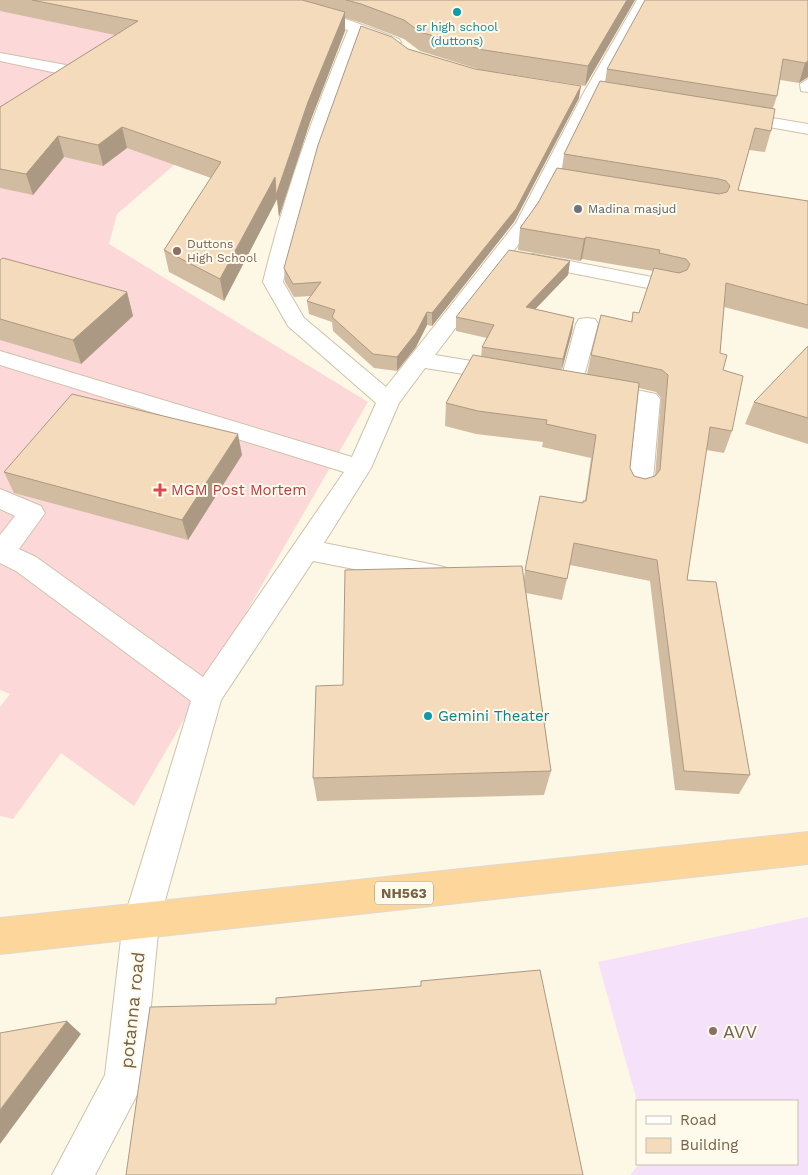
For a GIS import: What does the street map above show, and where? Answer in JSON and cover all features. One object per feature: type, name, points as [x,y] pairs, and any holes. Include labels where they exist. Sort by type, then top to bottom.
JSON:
[{"type":"highway","name":"NH563","points":[[0,936],[808,848]]},
{"type":"street","name":"potanna road","points":[[73,1175],[124,1079],[141,922],[207,696],[306,550],[358,468],[388,401],[557,182],[591,94],[644,0]]},
{"type":"street","points":[[291,9],[356,28],[398,44],[409,52]]},
{"type":"street","points":[[356,28],[322,111],[279,253],[273,282],[295,322],[388,401]]},
{"type":"street","points":[[0,57],[66,70]]},
{"type":"street","points":[[723,115],[808,129]]},
{"type":"street","points":[[502,254],[673,287]]},
{"type":"street","points":[[571,384],[587,324]]},
{"type":"street","points":[[0,358],[358,468]]},
{"type":"street","points":[[420,360],[648,398],[639,491]]},
{"type":"street","points":[[0,498],[32,513],[2,552],[26,564],[207,696]]},
{"type":"street","points":[[306,550],[463,580]]},
{"type":"shaded area","points":[[0,0],[336,26],[117,214],[109,244],[368,402],[134,806],[61,753],[13,819],[0,816],[0,707],[10,694],[0,690]]},
{"type":"shaded area","name":"AVV","points":[[808,917],[808,1175],[630,1175],[638,1165],[798,1165],[798,1100],[637,1100],[598,962]]},
{"type":"building","points":[[32,0],[302,0],[345,12],[308,102],[276,195],[275,177],[220,279],[164,250],[221,162],[122,127],[98,145],[58,136],[26,174],[0,169],[0,107],[138,21]]},
{"type":"building","points":[[346,0],[627,0],[588,66],[484,50],[420,32],[404,20]]},
{"type":"building","points":[[645,0],[808,0],[808,61],[805,63],[783,59],[777,96],[607,69]]},
{"type":"building","points":[[361,26],[392,37],[408,49],[475,69],[581,86],[516,209],[432,313],[427,312],[416,333],[397,357],[373,354],[332,317],[335,310],[307,301],[321,282],[293,284],[284,268],[318,145]]},
{"type":"building","points":[[600,81],[775,109],[771,131],[755,128],[738,190],[808,201],[808,305],[726,283],[720,353],[727,355],[723,370],[743,376],[732,431],[710,427],[687,580],[716,582],[750,775],[684,771],[657,560],[574,543],[567,579],[525,570],[540,496],[583,503],[583,501],[586,501],[596,435],[546,424],[547,420],[478,411],[446,403],[473,355],[639,383],[630,468],[634,476],[645,479],[655,476],[660,470],[668,375],[662,370],[591,355],[601,315],[632,322],[633,312],[639,313],[654,268],[679,273],[687,270],[690,264],[686,259],[659,253],[660,250],[520,228],[538,203],[557,168],[719,194],[727,192],[730,186],[726,181],[719,179],[564,154]]},
{"type":"building","points":[[509,250],[570,261],[526,307],[574,318],[563,359],[482,347],[494,325],[456,317]]},
{"type":"building","points":[[3,258],[127,292],[73,340],[0,319],[0,260]]},
{"type":"building","points":[[808,346],[808,418],[754,402]]},
{"type":"building","points":[[72,394],[238,434],[182,520],[4,472]]},
{"type":"building","points":[[522,566],[551,771],[313,778],[316,686],[343,685],[345,570]]},
{"type":"building","points":[[540,970],[583,1175],[126,1175],[150,1007],[276,1004],[276,998],[421,986],[421,981]]},
{"type":"building","points":[[67,1021],[0,1110],[0,1033]]},
{"type":"place","name":"sr high school (duttons)","points":[[457,12]]},
{"type":"place","name":"Madina masjud","points":[[578,209]]},
{"type":"place","name":"Duttons High School","points":[[177,251]]},
{"type":"place","name":"MGM Post Mortem","points":[[160,490]]},
{"type":"place","name":"Gemini Theater","points":[[428,716]]},
{"type":"place","name":"AVV","points":[[713,1031]]}]
